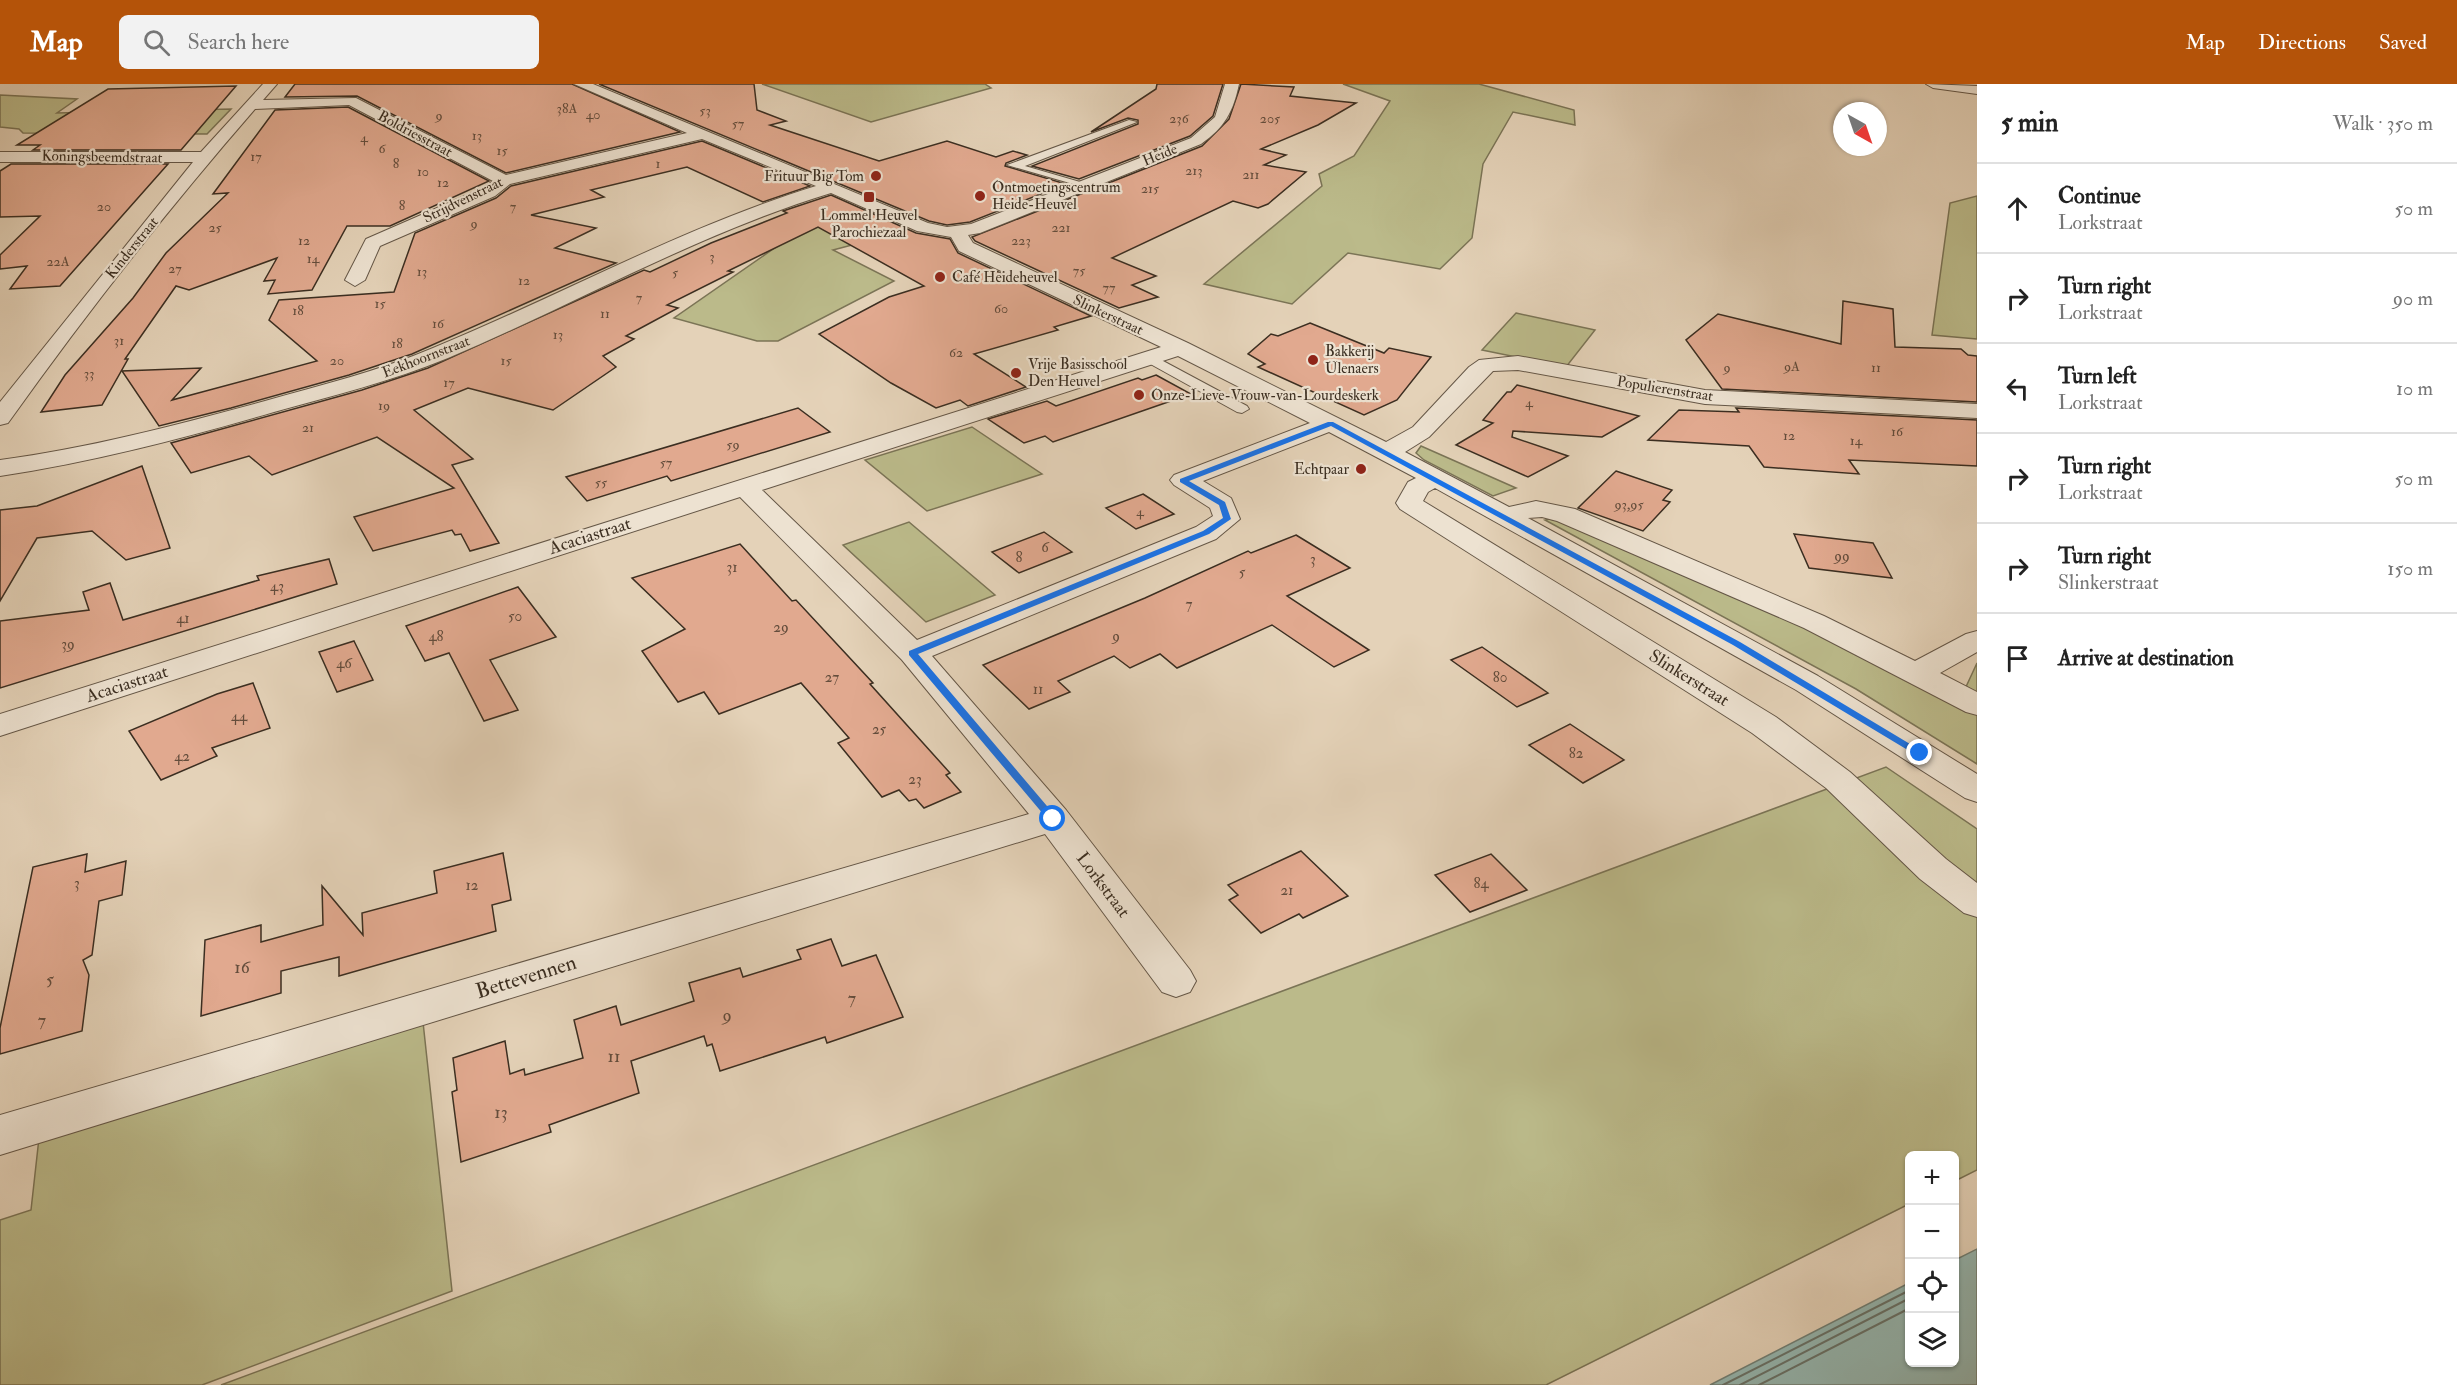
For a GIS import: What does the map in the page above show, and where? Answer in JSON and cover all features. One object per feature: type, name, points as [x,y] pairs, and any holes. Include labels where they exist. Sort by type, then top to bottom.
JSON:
[{"type":"street","name":"Kinderstraat","points":[[0,418],[33,372],[205,157],[270,84]]},
{"type":"street","points":[[580,84],[832,187],[923,227],[957,232]]},
{"type":"street","name":"Heide","points":[[957,232],[974,229],[1196,141],[1218,126],[1224,118],[1232,84]]},
{"type":"street","points":[[1933,84],[1977,90]]},
{"type":"street","name":"Boldriesstraat","points":[[252,105],[351,101],[504,180]]},
{"type":"street","name":"Strijdvenstraat","points":[[355,280],[372,243],[489,192],[504,180],[703,134]]},
{"type":"street","name":"Koningsbeemdstraat","points":[[0,157],[72,155],[205,157]]},
{"type":"street","name":"Eekhoornstraat","points":[[0,468],[52,462],[131,445],[390,372],[476,337],[704,230],[832,187]]},
{"type":"street","name":"Slinkerstraat","points":[[957,232],[966,247],[1180,348],[1387,452],[1806,683],[1977,790]]},
{"type":"street","name":"Acaciastraat","points":[[0,725],[1180,348]]},
{"type":"street","name":"Populierenstraat","points":[[1387,452],[1421,432],[1477,372],[1487,365],[1502,363],[1536,366],[1705,397],[1977,411]]},
{"type":"street","points":[[913,653],[1206,533],[1227,519],[1222,504],[1183,480],[1331,423]]},
{"type":"street","name":"Slinkerstraat","points":[[1434,479],[1417,487],[1409,503],[1764,725],[1838,780],[1932,868],[1977,903]]},
{"type":"street","name":"Lorkstraat","points":[[744,487],[913,653],[1053,819],[1176,981]]},
{"type":"street","points":[[1507,518],[1524,509],[1538,506],[1566,515],[1814,622],[1977,705]]},
{"type":"street","points":[[1915,674],[1977,640]]},
{"type":"street","name":"Bettevennen","points":[[0,1135],[1053,819]]},
{"type":"lane","points":[[1083,186],[1009,164],[1132,123]]},
{"type":"lane","points":[[1150,358],[1242,409]]},
{"type":"shaded area","points":[[762,84],[985,84],[991,88],[871,122]]},
{"type":"shaded area","points":[[1343,84],[1479,84],[1574,110],[1575,125],[1513,112],[1483,164],[1472,238],[1440,269],[1348,253],[1292,304],[1204,284],[1322,186],[1319,174],[1354,156],[1390,101]]},
{"type":"shaded area","points":[[0,95],[77,99],[57,113],[231,109],[207,134],[23,133],[19,129],[0,127]]},
{"type":"shaded area","points":[[1977,196],[1977,339],[1932,335],[1950,203]]},
{"type":"shaded area","points":[[822,215],[905,231],[833,250],[894,281],[778,341],[757,341],[674,318]]},
{"type":"shaded area","points":[[1516,313],[1595,330],[1566,367],[1482,350]]},
{"type":"shaded area","points":[[972,427],[1042,474],[927,511],[865,460]]},
{"type":"shaded area","points":[[1421,446],[1516,488],[1493,496],[1424,460],[1416,453]]},
{"type":"shaded area","points":[[1545,520],[1577,525],[1805,623],[1958,704],[1977,663],[1977,764],[1856,689]]},
{"type":"shaded area","points":[[909,522],[995,595],[926,622],[843,545]]},
{"type":"shaded area","points":[[1886,767],[1977,829],[1977,1170],[1959,1179],[1959,1151],[1905,1151],[1905,1206],[1546,1385],[221,1385]]},
{"type":"shaded area","points":[[423,1022],[452,1291],[202,1385],[0,1385],[0,1220],[31,1210],[39,1138]]},
{"type":"water","points":[[1977,1249],[1977,1385],[1710,1385],[1905,1285],[1905,1367],[1959,1367],[1959,1258]]},
{"type":"building","points":[[295,84],[572,84],[680,132],[506,173],[357,96],[285,97]]},
{"type":"building","points":[[599,84],[754,84],[757,110],[786,121],[770,125],[879,161],[947,141],[996,157],[1013,151],[1027,155],[1006,163],[1005,166],[1066,184],[970,222],[947,225],[929,221]]},
{"type":"building","points":[[1157,84],[1223,84],[1213,116],[1190,136],[1079,179],[1032,166],[1138,124],[1138,120],[1128,118],[1091,132],[1156,89]]},
{"type":"building","points":[[1241,84],[1294,87],[1290,96],[1356,103],[1318,125],[1261,149],[1286,155],[1264,165],[1306,172],[1268,204],[1258,208],[1233,201],[1112,258],[1156,276],[1132,285],[1158,297],[1119,308],[975,241],[972,237],[1202,146],[1229,119]]},
{"type":"building","points":[[236,86],[181,150],[33,150],[40,145],[17,145],[108,89]]},
{"type":"building","points":[[348,107],[489,181],[390,226],[347,226],[312,290],[268,294],[275,280],[264,281],[277,258],[189,290],[176,286],[125,359],[128,359],[102,405],[41,412],[65,375],[133,298],[166,253],[228,193],[213,194],[275,110]]},
{"type":"building","points":[[702,141],[810,186],[763,202],[687,167],[591,190],[604,197],[531,215],[596,228],[555,248],[616,263],[412,354],[349,375],[231,408],[159,426],[122,371],[201,368],[172,400],[317,361],[269,320],[279,300],[394,292],[415,233],[496,198],[511,186]]},
{"type":"building","points":[[11,164],[168,164],[60,286],[10,289],[27,266],[0,269],[0,255],[40,216],[0,217],[0,171]]},
{"type":"building","points":[[831,195],[916,233],[950,239],[958,253],[1091,316],[1054,327],[1058,330],[974,354],[1026,387],[968,406],[960,400],[936,408],[891,383],[819,334],[889,297],[924,286],[818,227],[728,271],[733,272],[667,305],[678,308],[626,336],[634,339],[603,356],[616,367],[553,410],[468,388],[414,410],[473,459],[452,465],[499,543],[470,551],[461,534],[455,535],[452,530],[373,551],[354,517],[454,488],[377,437],[272,475],[249,456],[191,473],[171,443],[362,390],[428,368],[644,270],[650,272],[711,243],[787,213],[783,211]]},
{"type":"building","points":[[1843,301],[1893,309],[1895,347],[1961,349],[1968,355],[1977,356],[1977,402],[1722,389],[1686,340],[1718,314],[1841,344]]},
{"type":"building","points":[[1310,323],[1384,353],[1389,348],[1431,357],[1397,400],[1364,415],[1258,367],[1265,364],[1248,354],[1271,334],[1278,336]]},
{"type":"building","points":[[1156,375],[1191,394],[1053,442],[1045,436],[1024,443],[988,419],[1047,401],[1056,406],[1138,378],[1142,380]]},
{"type":"building","points":[[1517,385],[1639,416],[1602,437],[1513,431],[1512,437],[1568,456],[1528,477],[1456,445],[1493,423],[1483,420],[1507,392],[1511,392]]},
{"type":"building","points":[[798,408],[830,432],[671,481],[667,476],[587,501],[566,477]]},
{"type":"building","points":[[1736,408],[1977,420],[1977,466],[1849,460],[1859,474],[1764,467],[1749,446],[1648,440],[1679,410],[1739,412]]},
{"type":"building","points":[[142,466],[170,548],[126,560],[92,531],[37,538],[0,601],[0,510],[37,506]]},
{"type":"building","points":[[1616,471],[1672,490],[1663,500],[1670,502],[1643,531],[1578,508]]},
{"type":"building","points":[[1143,494],[1174,514],[1136,529],[1106,508]]},
{"type":"building","points":[[1044,532],[1072,552],[1019,573],[992,552]]},
{"type":"building","points":[[1794,534],[1873,543],[1892,578],[1809,568]]},
{"type":"building","points":[[1296,535],[1350,568],[1287,596],[1369,650],[1334,667],[1272,625],[1177,668],[1160,654],[1130,668],[1114,656],[1058,681],[1070,692],[1029,709],[983,665],[1145,598],[1248,551],[1251,553]]},
{"type":"building","points":[[740,544],[792,601],[796,600],[873,683],[870,684],[950,773],[946,775],[961,792],[924,808],[916,799],[909,801],[899,790],[882,797],[838,743],[849,738],[801,683],[719,714],[704,692],[678,702],[642,651],[685,629],[632,578]]},
{"type":"building","points":[[329,559],[337,584],[0,688],[0,621],[89,610],[83,592],[110,583],[123,620],[259,580],[257,576]]},
{"type":"building","points":[[518,587],[556,637],[490,660],[518,710],[484,721],[449,653],[425,661],[406,626]]},
{"type":"building","points":[[354,641],[373,680],[337,692],[319,652]]},
{"type":"building","points":[[1482,647],[1548,693],[1517,707],[1451,660]]},
{"type":"building","points":[[253,683],[270,728],[212,748],[217,756],[161,780],[129,731],[217,694]]},
{"type":"building","points":[[1570,724],[1624,760],[1583,783],[1529,745]]},
{"type":"building","points":[[1301,851],[1348,896],[1303,918],[1299,914],[1261,933],[1229,900],[1238,895],[1228,885]]},
{"type":"building","points":[[503,853],[511,900],[492,905],[496,931],[339,976],[339,957],[281,971],[281,993],[201,1016],[205,940],[261,925],[261,942],[323,925],[322,886],[363,935],[362,913],[437,893],[434,871]]},
{"type":"building","points":[[87,854],[85,872],[126,861],[122,895],[99,901],[92,955],[83,960],[89,975],[82,1031],[0,1054],[0,1028],[33,867]]},
{"type":"building","points":[[1491,854],[1527,890],[1470,912],[1435,875]]},
{"type":"building","points":[[831,939],[842,966],[876,955],[903,1017],[827,1043],[825,1037],[720,1071],[712,1044],[707,1046],[704,1036],[631,1061],[639,1093],[549,1125],[551,1132],[461,1162],[452,1092],[457,1090],[453,1058],[505,1041],[510,1074],[524,1069],[525,1075],[583,1058],[574,1020],[616,1006],[621,1025],[694,1001],[689,983],[740,968],[743,977],[801,959],[797,950]]},
{"type":"place","name":"Frituur Big Tom","points":[[876,176]]},
{"type":"place","name":"Ontmoetingscentrum Heide-Heuvel","points":[[980,196]]},
{"type":"place","name":"Lommel Heuvel Parochiezaal","points":[[869,197]]},
{"type":"place","name":"Café Heideheuvel","points":[[940,277]]},
{"type":"place","name":"Bakkerij Ulenaers","points":[[1313,360]]},
{"type":"place","name":"Vrije Basisschool Den Heuvel","points":[[1016,373]]},
{"type":"place","name":"Onze-Lieve-Vrouw-van-Lourdeskerk","points":[[1139,395]]},
{"type":"place","name":"Echtpaar","points":[[1361,469]]},
{"type":"route","points":[[1053,819],[913,653],[1206,533],[1227,519],[1222,504],[1183,480],[1331,423],[1414,466],[1806,683],[1920,753]]}]
